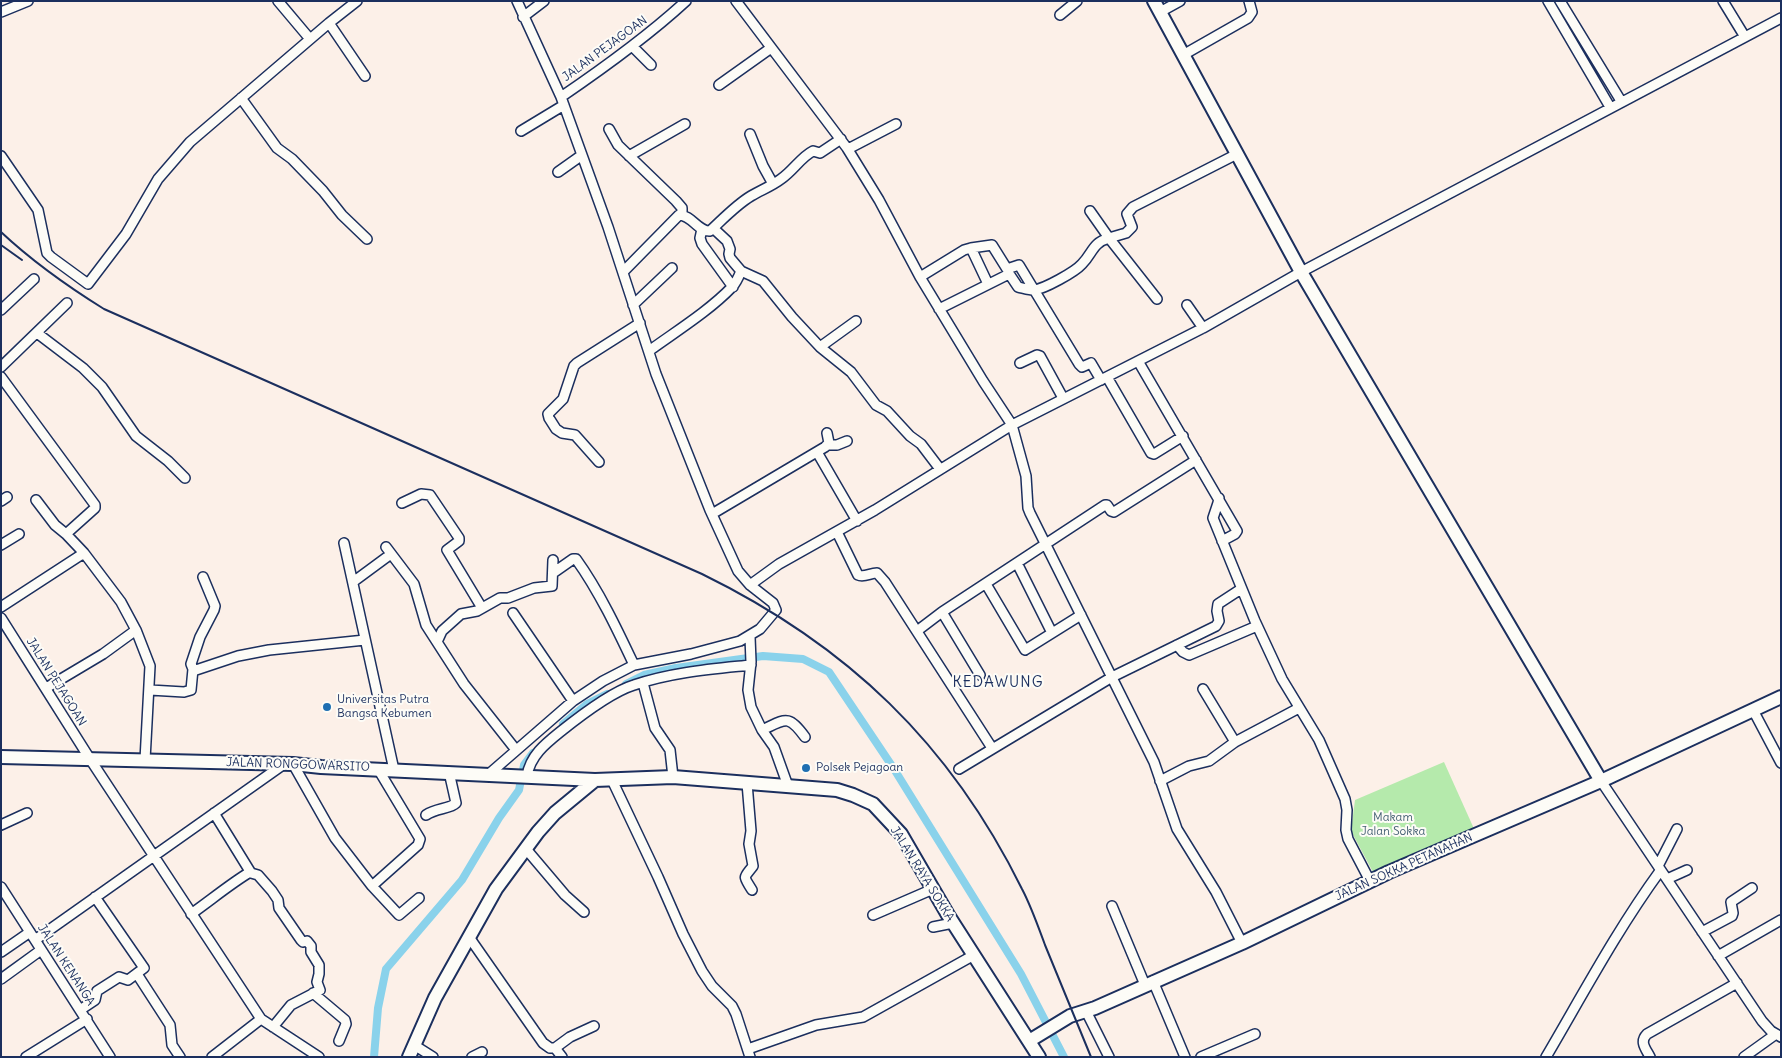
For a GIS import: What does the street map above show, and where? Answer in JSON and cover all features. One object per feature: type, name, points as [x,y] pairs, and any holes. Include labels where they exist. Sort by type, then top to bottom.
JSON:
[{"type":"street","points":[[1,12],[28,1]]},
{"type":"street","points":[[278,1],[310,40]]},
{"type":"street","points":[[1,156],[38,210],[48,253],[88,284],[126,234],[165,169],[190,142],[357,1]]},
{"type":"street","points":[[490,774],[573,701],[604,681],[634,665],[691,654],[750,637],[760,629],[776,610],[773,603],[750,585],[737,569],[712,514],[648,351],[623,272],[563,101],[517,1]]},
{"type":"street","points":[[523,17],[544,1]]},
{"type":"street","name":"JALAN PEJAGOAN","points":[[521,131],[658,27],[686,1]]},
{"type":"street","points":[[736,1],[848,150],[879,200],[939,309],[1012,425],[1026,476],[1028,508],[1150,754],[1177,829],[1216,892],[1242,943]]},
{"type":"street","points":[[1060,15],[1077,1]]},
{"type":"street","points":[[1180,1],[1157,7],[1301,272],[1601,781],[1766,1026],[1778,1036],[1744,1057]]},
{"type":"street","points":[[1183,55],[1248,18],[1252,12],[1249,1]]},
{"type":"street","points":[[1548,1],[1616,104]]},
{"type":"street","points":[[1560,1],[1616,104]]},
{"type":"street","points":[[1724,1],[1744,37]]},
{"type":"street","points":[[750,585],[779,564],[856,521],[1012,425],[1203,328],[1301,272],[1781,18]]},
{"type":"street","points":[[329,23],[365,76]]},
{"type":"street","points":[[632,46],[651,65]]},
{"type":"street","points":[[719,85],[771,48]]},
{"type":"street","points":[[242,98],[277,148],[292,159],[324,191],[342,215],[367,239]]},
{"type":"street","points":[[629,156],[685,124]]},
{"type":"street","points":[[848,150],[896,124]]},
{"type":"street","points":[[609,129],[618,145],[669,193],[682,208],[682,215]]},
{"type":"street","points":[[750,134],[763,166],[773,184]]},
{"type":"street","points":[[682,215],[706,232],[750,196],[773,184],[790,172],[812,152],[820,153],[841,140]]},
{"type":"street","points":[[939,309],[1009,274],[1018,287],[1035,290],[1071,273],[1086,259],[1095,245],[1132,228],[1128,214],[1133,207],[1237,154]]},
{"type":"street","points":[[558,172],[582,155]]},
{"type":"street","points":[[1090,211],[1157,299]]},
{"type":"street","points":[[623,272],[668,225],[682,215]]},
{"type":"street","points":[[713,228],[727,241],[730,249],[730,258],[741,271],[763,281],[792,317],[820,347],[851,372],[877,406],[893,416],[907,434],[925,448],[940,469]]},
{"type":"street","points":[[702,230],[700,238],[702,244],[733,286]]},
{"type":"street","points":[[920,277],[964,250],[992,245],[1004,267],[1007,269],[1019,265],[1080,365],[1082,367],[1091,362],[1104,378],[1151,453],[1154,454],[1183,436]]},
{"type":"street","points":[[971,248],[988,284]]},
{"type":"street","points":[[634,305],[672,268]]},
{"type":"street","points":[[648,351],[733,286],[741,271]]},
{"type":"street","points":[[1,310],[34,279]]},
{"type":"street","points":[[1,367],[67,303]]},
{"type":"street","points":[[1187,305],[1203,328]]},
{"type":"street","points":[[820,347],[856,321]]},
{"type":"street","points":[[599,462],[575,435],[562,433],[556,429],[548,414],[563,400],[577,363],[640,324]]},
{"type":"street","points":[[37,334],[83,368],[102,387],[136,436],[168,461],[185,478]]},
{"type":"street","points":[[1020,363],[1037,355],[1040,356],[1063,398]]},
{"type":"street","points":[[1138,361],[1237,531],[1236,534],[1222,541]]},
{"type":"street","points":[[1,377],[95,504],[95,508],[66,534]]},
{"type":"street","points":[[827,433],[829,441],[827,445]]},
{"type":"street","points":[[712,514],[827,445],[837,445],[847,441]]},
{"type":"street","points":[[817,452],[856,521]]},
{"type":"street","points":[[916,631],[1104,505],[1107,505],[1114,512],[1196,460]]},
{"type":"street","points":[[402,503],[421,494],[430,495],[459,538],[459,541],[447,550],[482,608]]},
{"type":"street","points":[[1219,498],[1213,518],[1222,541],[1257,626],[1282,679],[1319,740],[1345,798],[1348,810],[1346,830],[1348,839],[1370,881]]},
{"type":"street","points":[[36,500],[54,525],[66,534],[84,553],[121,602],[136,630],[150,666],[145,760]]},
{"type":"street","points":[[837,532],[858,576],[864,577],[870,573],[877,573],[992,748]]},
{"type":"street","points":[[1,546],[19,534]]},
{"type":"street","points":[[344,543],[394,770]]},
{"type":"street","points":[[352,582],[388,550],[414,584],[424,621],[437,642],[469,690],[516,750]]},
{"type":"street","points":[[1,607],[84,553]]},
{"type":"street","points":[[553,572],[575,559],[614,622],[634,665]]},
{"type":"street","points":[[437,642],[442,630],[461,614],[473,612],[500,598],[508,598],[534,588],[551,587],[552,560]]},
{"type":"street","points":[[1017,564],[1052,634]]},
{"type":"street","points":[[150,690],[184,692],[191,690],[193,669],[191,664],[200,637],[215,606],[203,577]]},
{"type":"street","points":[[986,584],[1025,650],[1081,615]]},
{"type":"street","points":[[959,770],[1112,676],[1216,626],[1219,621],[1218,604],[1242,589]]},
{"type":"street","points":[[513,612],[573,701]]},
{"type":"street","points":[[942,612],[980,675]]},
{"type":"street","name":"JALAN PEJAGOAN","points":[[1,618],[90,759],[261,1019]]},
{"type":"street","points":[[1177,645],[1183,652],[1189,655],[1257,626]]},
{"type":"street","points":[[46,688],[104,654],[136,630]]},
{"type":"street","points":[[750,637],[752,649],[748,690],[751,707],[762,730],[774,747],[788,786]]},
{"type":"street","points":[[193,669],[196,670],[238,656],[269,650],[365,640]]},
{"type":"street","points":[[522,776],[529,768],[535,756],[549,741],[579,717],[635,684],[686,672],[751,663]]},
{"type":"street","points":[[643,683],[655,728],[670,750],[672,777]]},
{"type":"street","points":[[1203,689],[1235,742]]},
{"type":"street","name":"JALAN SOKKA PETANAHAN","points":[[1029,1041],[1070,1016],[1086,1011],[1242,943],[1370,881],[1601,781],[1781,697]]},
{"type":"street","points":[[1160,781],[1189,766],[1209,761],[1235,742],[1299,708]]},
{"type":"street","points":[[1753,710],[1781,763]]},
{"type":"street","points":[[762,730],[775,724],[790,721],[794,722],[805,737]]},
{"type":"street","name":"JALAN RONGGOWARSITO","points":[[1,757],[289,764],[595,780]]},
{"type":"street","points":[[1,952],[32,936],[95,897],[289,764],[334,838],[372,886],[399,915],[419,898]]},
{"type":"street","points":[[372,886],[418,845],[420,839],[378,769]]},
{"type":"street","points":[[426,815],[436,809],[449,807],[456,802],[450,772]]},
{"type":"street","name":"JALAN RAYA SOKKA","points":[[595,780],[672,777],[837,790],[873,804],[901,834],[953,923],[1039,1057]]},
{"type":"street","points":[[577,778],[578,794]]},
{"type":"street","points":[[433,1057],[412,1051],[435,998],[496,889],[555,813],[595,780]]},
{"type":"street","points":[[612,780],[702,972],[712,986],[732,1006],[749,1053],[816,1026],[863,1017],[974,955]]},
{"type":"street","points":[[748,783],[751,831],[749,844],[753,866],[745,873],[745,877],[752,890]]},
{"type":"street","points":[[1,825],[27,813]]},
{"type":"street","points":[[214,814],[250,872],[259,876],[272,891],[278,900],[279,908],[301,940],[303,942],[307,941],[311,946],[311,952],[319,965],[317,983],[320,989],[318,992],[291,1005],[273,1027]]},
{"type":"street","points":[[1546,1057],[1586,984],[1659,869],[1677,829]]},
{"type":"street","points":[[526,849],[565,895],[584,912]]},
{"type":"street","points":[[1667,880],[1687,870]]},
{"type":"street","points":[[191,914],[250,872]]},
{"type":"street","name":"JALAN KENANGA","points":[[1,887],[110,1057]]},
{"type":"street","points":[[1702,932],[1732,916],[1731,902],[1752,888]]},
{"type":"street","points":[[873,915],[933,889]]},
{"type":"street","points":[[80,1010],[95,1000],[97,991],[113,980],[119,977],[127,981],[144,969],[144,966],[95,897]]},
{"type":"street","points":[[1112,906],[1185,1057]]},
{"type":"street","points":[[1718,956],[1781,920]]},
{"type":"street","points":[[933,927],[953,923]]},
{"type":"street","points":[[469,937],[543,1043],[550,1048],[555,1048],[570,1037],[594,1026]]},
{"type":"street","points":[[1,979],[42,950]]},
{"type":"street","points":[[137,974],[170,1024],[172,1045],[180,1057]]},
{"type":"street","points":[[1650,1057],[1642,1043],[1647,1034],[1737,983]]},
{"type":"street","points":[[313,993],[345,1020],[346,1024],[339,1041]]},
{"type":"street","points":[[1086,1011],[1109,1057]]},
{"type":"street","points":[[26,1057],[87,1019]]},
{"type":"street","points":[[212,1057],[261,1019],[319,1057]]},
{"type":"street","points":[[1200,1057],[1255,1034]]},
{"type":"street","points":[[555,1048],[562,1057]]},
{"type":"street","points":[[472,1057],[482,1052]]},
{"type":"green space","name":"Makam Jalan Sokka","points":[[1444,762],[1475,831],[1374,874],[1351,831],[1355,800]]},
{"type":"waterway","points":[[626,684],[644,675],[676,668],[763,656],[803,659],[829,672],[894,769],[1021,974],[1064,1057]]},
{"type":"waterway","points":[[563,724],[587,704],[607,694]]},
{"type":"waterway","points":[[374,1057],[378,1008],[386,969],[462,880],[499,818],[519,790],[524,765],[533,753]]},
{"type":"railway","points":[[1,232],[51,273],[104,309],[702,574],[754,602],[803,633],[848,666],[889,703],[927,744],[962,788],[994,836],[1028,902],[1091,1057]]},
{"type":"railway","points":[[1,245],[22,260]]},
{"type":"place","name":"Universitas Putra Bangsa Kebumen","points":[[327,707]]},
{"type":"place","name":"Polsek Pejagoan","points":[[806,768]]},
{"type":"district","name":"KEDAWUNG","points":[[998,683]]}]
